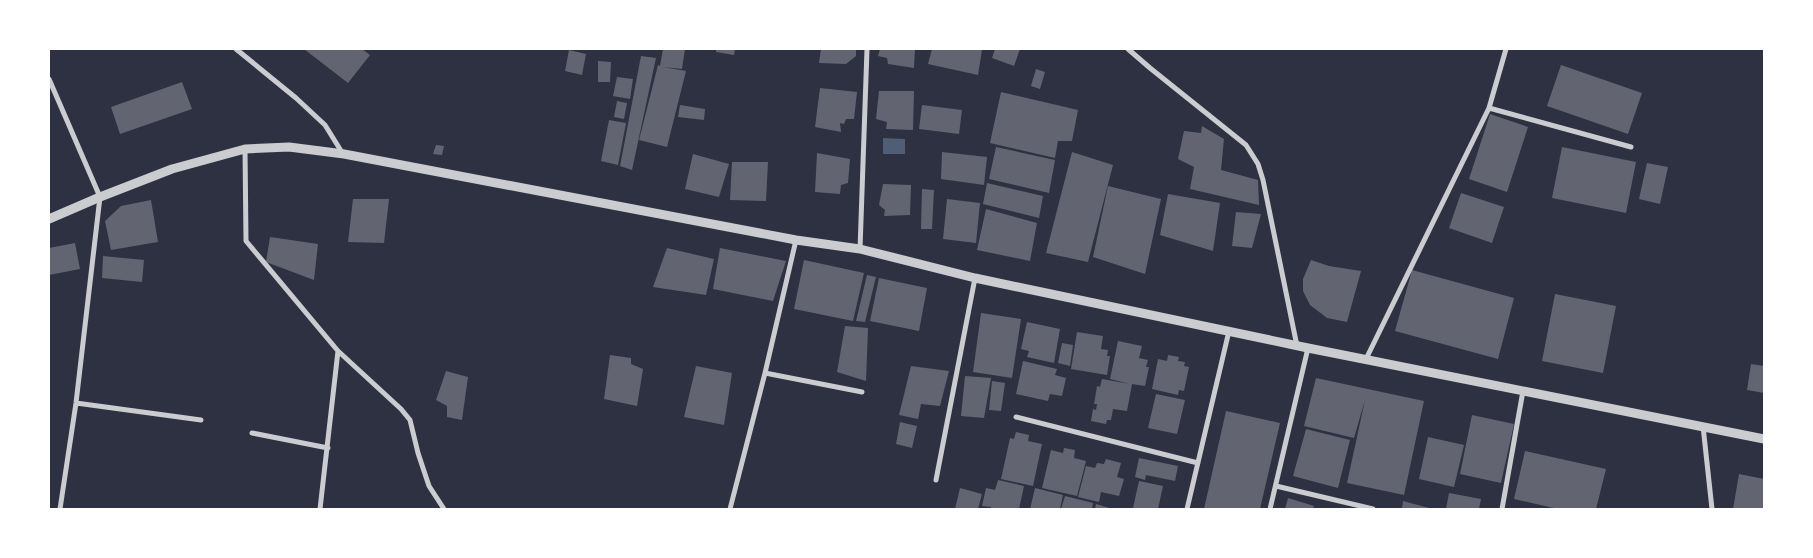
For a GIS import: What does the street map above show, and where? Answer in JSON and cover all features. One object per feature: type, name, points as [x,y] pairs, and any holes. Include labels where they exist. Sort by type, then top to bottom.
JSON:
[{"type":"street","points":[[236,49],[296,98],[325,125],[344,154]]},
{"type":"street","points":[[860,249],[867,49]]},
{"type":"street","points":[[1128,49],[1246,145],[1252,154],[1263,180],[1296,346]]},
{"type":"street","points":[[1366,359],[1489,108],[1506,49]]},
{"type":"street","points":[[49,79],[100,197],[76,403],[60,509]]},
{"type":"street","points":[[1489,108],[1631,147]]},
{"type":"street","points":[[49,219],[172,169],[245,149],[289,147],[344,154],[796,240],[860,249],[976,278],[1296,346],[1702,426],[1764,440]]},
{"type":"street","points":[[245,149],[246,241],[338,351],[401,409],[410,420],[429,486],[444,509]]},
{"type":"street","points":[[730,509],[765,373],[796,240]]},
{"type":"street","points":[[936,480],[976,278]]},
{"type":"street","points":[[1187,509],[1229,331]]},
{"type":"street","points":[[1270,509],[1308,348]]},
{"type":"street","points":[[320,509],[338,351]]},
{"type":"street","points":[[765,373],[862,392]]},
{"type":"street","points":[[1502,509],[1523,391]]},
{"type":"street","points":[[76,403],[201,420]]},
{"type":"street","points":[[1016,417],[1198,463]]},
{"type":"street","points":[[1702,426],[1712,509]]},
{"type":"street","points":[[252,433],[328,448]]},
{"type":"street","points":[[1276,486],[1373,509]]},
{"type":"water","points":[[883,138],[905,139],[905,154],[883,154]]},
{"type":"building","points":[[304,49],[362,49],[370,55],[348,83]]},
{"type":"building","points":[[663,49],[685,49],[682,69],[663,67],[686,71],[667,147],[639,140]]},
{"type":"building","points":[[716,49],[735,49],[734,55],[716,52]]},
{"type":"building","points":[[821,49],[856,49],[856,56],[846,64],[819,63]]},
{"type":"building","points":[[880,49],[915,49],[914,68],[888,64],[887,58],[878,56]]},
{"type":"building","points":[[932,49],[982,50],[978,75],[928,64]]},
{"type":"building","points":[[995,49],[1020,49],[1014,66],[992,58]]},
{"type":"building","points":[[569,50],[586,54],[582,75],[565,71]]},
{"type":"building","points":[[641,56],[656,58],[632,170],[620,166]]},
{"type":"building","points":[[598,61],[611,62],[610,82],[598,82]]},
{"type":"building","points":[[1561,65],[1642,93],[1628,134],[1547,106]]},
{"type":"building","points":[[1036,69],[1045,72],[1040,89],[1031,86]]},
{"type":"building","points":[[617,77],[633,79],[630,99],[613,96]]},
{"type":"building","points":[[182,82],[192,109],[120,134],[111,107]]},
{"type":"building","points":[[820,88],[857,92],[854,119],[846,119],[844,124],[840,123],[841,132],[815,127]]},
{"type":"building","points":[[879,91],[914,91],[913,130],[886,129],[887,122],[876,119]]},
{"type":"building","points":[[1001,92],[1078,110],[1072,141],[1058,141],[1055,158],[990,143]]},
{"type":"building","points":[[617,101],[627,103],[624,119],[614,117]]},
{"type":"building","points":[[680,105],[705,109],[704,120],[678,117]]},
{"type":"building","points":[[922,105],[962,110],[959,134],[919,129]]},
{"type":"building","points":[[1490,114],[1528,127],[1507,192],[1469,179]]},
{"type":"building","points":[[609,120],[626,123],[618,165],[601,161]]},
{"type":"building","points":[[1202,126],[1224,139],[1221,170],[1258,180],[1259,205],[1190,189],[1194,167],[1178,159],[1184,131],[1201,133]]},
{"type":"building","points":[[436,145],[444,146],[442,155],[433,154]]},
{"type":"building","points":[[996,147],[1055,160],[1049,193],[989,179]]},
{"type":"building","points":[[1562,147],[1636,162],[1626,213],[1552,198]]},
{"type":"building","points":[[942,152],[987,157],[984,185],[941,179]]},
{"type":"building","points":[[1072,152],[1113,165],[1088,262],[1046,253]]},
{"type":"building","points":[[817,153],[850,159],[848,183],[841,185],[840,194],[815,192]]},
{"type":"building","points":[[693,154],[729,164],[719,197],[685,189]]},
{"type":"building","points":[[732,162],[768,162],[766,201],[730,200]]},
{"type":"building","points":[[1647,163],[1668,167],[1660,204],[1639,199]]},
{"type":"building","points":[[987,183],[1043,196],[1039,218],[983,204]]},
{"type":"building","points":[[883,184],[911,185],[910,215],[884,216],[885,210],[879,205]]},
{"type":"building","points":[[1108,186],[1161,199],[1145,274],[1093,257]]},
{"type":"building","points":[[922,189],[934,190],[932,229],[921,229]]},
{"type":"building","points":[[1461,193],[1504,207],[1492,243],[1449,228]]},
{"type":"building","points":[[1168,194],[1220,203],[1213,251],[1160,235]]},
{"type":"building","points":[[353,199],[389,199],[384,243],[348,242]]},
{"type":"building","points":[[947,199],[980,203],[976,243],[943,239]]},
{"type":"building","points":[[151,200],[158,242],[111,250],[105,221],[121,206]]},
{"type":"building","points":[[986,209],[1037,223],[1030,261],[977,250]]},
{"type":"building","points":[[1236,212],[1261,214],[1252,248],[1232,246]]},
{"type":"building","points":[[270,237],[318,244],[314,280],[266,262]]},
{"type":"building","points":[[75,243],[80,269],[49,275],[49,248]]},
{"type":"building","points":[[667,248],[714,259],[706,295],[653,287]]},
{"type":"building","points":[[720,248],[786,261],[773,301],[713,289]]},
{"type":"building","points":[[103,256],[144,260],[142,282],[102,278]]},
{"type":"building","points":[[804,260],[864,273],[853,321],[794,309]]},
{"type":"building","points":[[1311,260],[1329,266],[1361,271],[1347,322],[1327,318],[1310,305],[1303,291],[1303,279]]},
{"type":"building","points":[[1412,270],[1514,298],[1498,359],[1395,331]]},
{"type":"building","points":[[867,275],[876,277],[865,322],[856,321]]},
{"type":"building","points":[[879,278],[927,288],[919,331],[870,321]]},
{"type":"building","points":[[1555,294],[1616,306],[1603,373],[1542,361]]},
{"type":"building","points":[[981,313],[1021,319],[1012,378],[973,372]]},
{"type":"building","points":[[1027,322],[1060,329],[1054,363],[1027,357],[1029,351],[1021,349]]},
{"type":"building","points":[[845,326],[868,328],[866,381],[837,372]]},
{"type":"building","points":[[1077,332],[1103,336],[1101,349],[1108,350],[1107,356],[1110,356],[1107,375],[1071,369]]},
{"type":"building","points":[[1118,341],[1142,346],[1139,358],[1148,360],[1146,367],[1149,367],[1145,386],[1132,384],[1127,411],[1113,409],[1111,420],[1107,420],[1106,424],[1091,421],[1093,409],[1096,410],[1097,404],[1094,404],[1097,386],[1100,387],[1102,379],[1130,384],[1110,379]]},
{"type":"building","points":[[1062,343],[1073,345],[1070,366],[1058,363]]},
{"type":"building","points":[[610,355],[631,358],[631,364],[643,369],[637,406],[604,399]]},
{"type":"building","points":[[1168,355],[1179,357],[1178,361],[1185,362],[1184,366],[1189,367],[1184,391],[1179,390],[1178,395],[1152,389],[1158,359],[1167,361]]},
{"type":"building","points":[[1023,361],[1057,369],[1055,375],[1066,378],[1062,396],[1050,394],[1048,401],[1016,394]]},
{"type":"building","points":[[1751,364],[1764,366],[1764,393],[1747,390]]},
{"type":"building","points":[[696,366],[732,373],[724,425],[684,417]]},
{"type":"building","points":[[911,366],[949,371],[940,406],[921,404],[918,419],[899,415]]},
{"type":"building","points":[[446,371],[468,377],[462,420],[447,417],[447,406],[436,400]]},
{"type":"building","points":[[965,376],[991,378],[984,418],[961,416]]},
{"type":"building","points":[[1316,378],[1424,401],[1404,495],[1347,483],[1365,400],[1354,438],[1304,426]]},
{"type":"building","points":[[992,381],[1005,383],[1001,411],[989,410]]},
{"type":"building","points":[[1156,394],[1185,400],[1177,434],[1148,428]]},
{"type":"building","points":[[1226,411],[1280,423],[1260,509],[1204,509]]},
{"type":"building","points":[[1472,415],[1514,424],[1501,483],[1460,474]]},
{"type":"building","points":[[900,422],[917,426],[912,448],[896,444]]},
{"type":"building","points":[[1306,429],[1350,440],[1338,488],[1293,476]]},
{"type":"building","points":[[1016,432],[1029,435],[1028,441],[1042,444],[1033,486],[1001,479],[1010,438],[1014,439]]},
{"type":"building","points":[[1428,437],[1464,445],[1454,487],[1419,479]]},
{"type":"building","points":[[1064,448],[1075,450],[1074,458],[1086,461],[1077,496],[1042,488],[1051,450],[1063,453]]},
{"type":"building","points":[[1525,451],[1606,469],[1596,509],[1558,509],[1514,499]]},
{"type":"building","points":[[1139,458],[1178,466],[1175,481],[1146,475],[1145,480],[1135,477]]},
{"type":"building","points":[[1106,459],[1121,463],[1117,477],[1124,479],[1119,496],[1101,492],[1099,502],[1078,497],[1086,466],[1095,468],[1097,463],[1104,464]]},
{"type":"building","points":[[1739,474],[1764,479],[1764,509],[1733,509]]},
{"type":"building","points":[[998,480],[1024,486],[1019,509],[991,509],[991,507],[982,506],[986,488],[995,490]]},
{"type":"building","points":[[1139,481],[1163,486],[1158,509],[1133,508]]},
{"type":"building","points":[[960,488],[982,494],[978,509],[955,509]]},
{"type":"building","points":[[1035,488],[1063,495],[1060,509],[1030,509]]},
{"type":"building","points":[[1449,493],[1481,499],[1479,509],[1446,509]]},
{"type":"building","points":[[1065,496],[1093,503],[1092,509],[1061,509]]},
{"type":"building","points":[[1288,498],[1314,506],[1313,509],[1285,509]]},
{"type":"building","points":[[1403,501],[1433,509],[1402,509]]},
{"type":"building","points":[[1096,504],[1113,509],[1095,509]]}]
